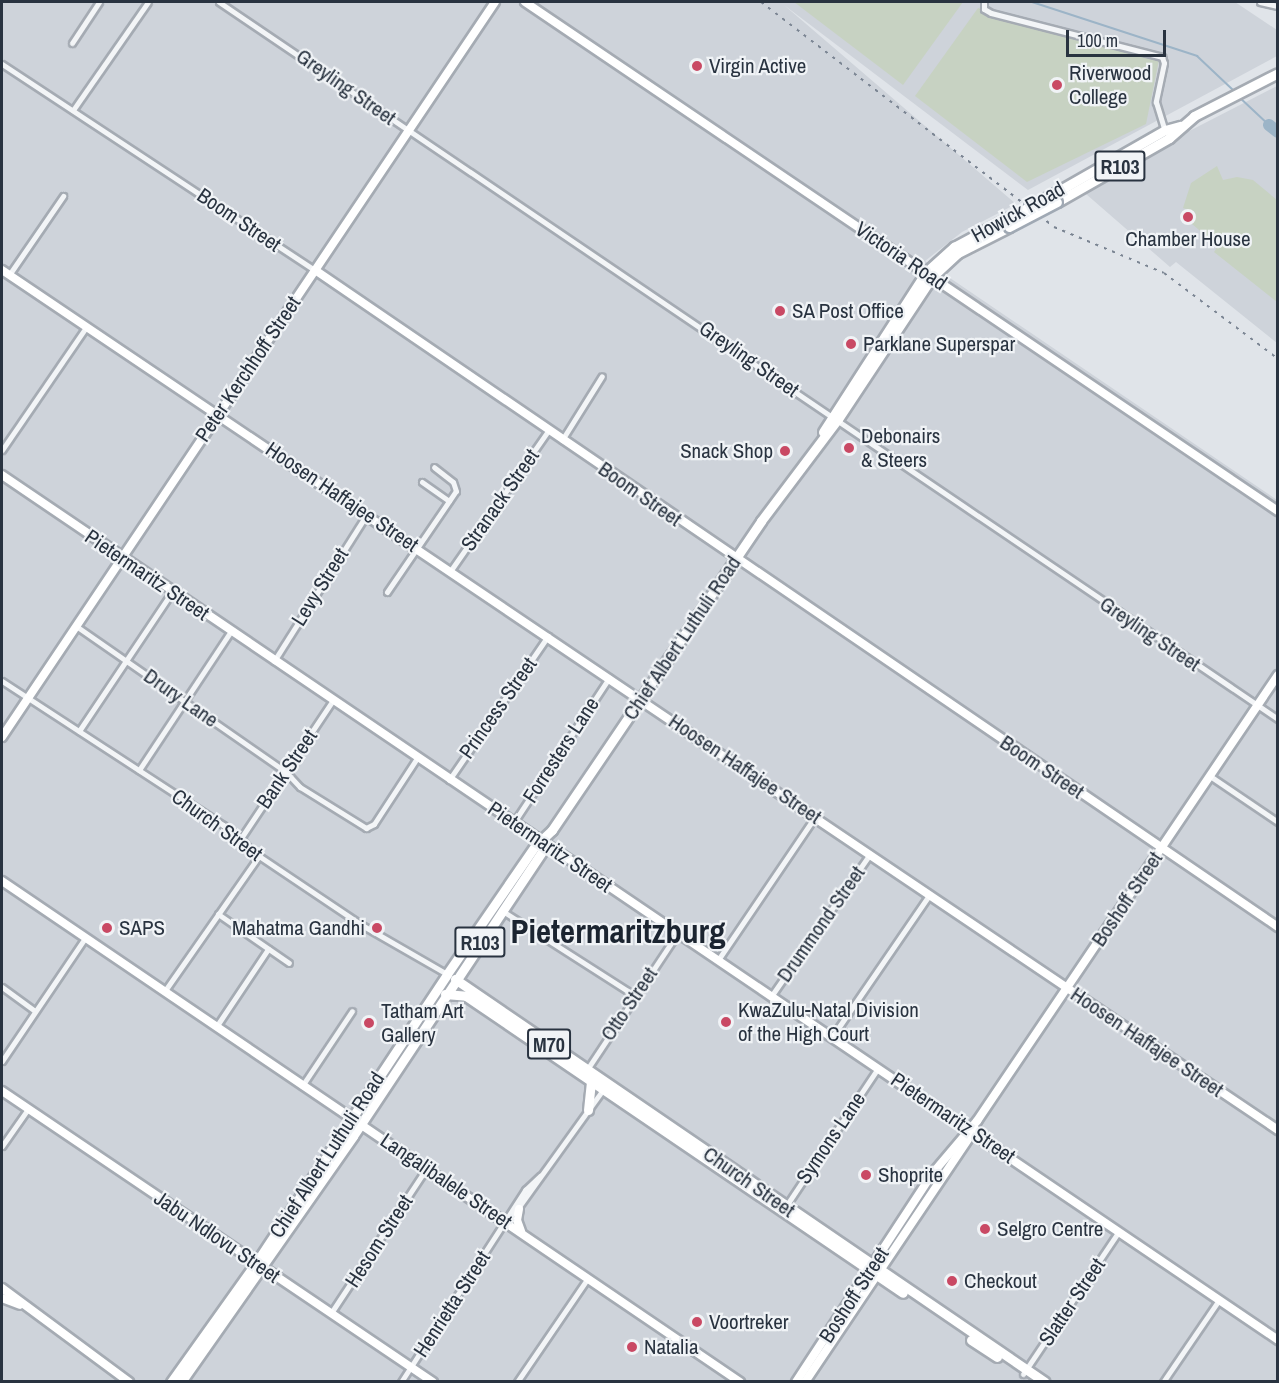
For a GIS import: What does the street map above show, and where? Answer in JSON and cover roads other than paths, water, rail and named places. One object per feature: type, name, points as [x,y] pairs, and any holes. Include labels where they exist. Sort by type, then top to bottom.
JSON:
[{"type":"main road","name":"Howick Road","points":[[929,274],[954,247],[1056,197],[1214,105],[1277,74]]},
{"type":"main road","name":"Chief Albert Luthuli Road","points":[[171,1382],[361,1124],[445,994],[448,978],[501,910],[542,851],[544,842],[640,698],[835,417],[929,274]]},
{"type":"main road","name":"Chief Albert Luthuli Road","points":[[181,1382],[259,1265],[352,1118],[535,846],[544,842]]},
{"type":"main road","name":"Church Street","points":[[448,978],[587,1075]]},
{"type":"main road","name":"Church Street","points":[[445,994],[466,996],[785,1207],[875,1273]]},
{"type":"main road","points":[[587,1075],[588,1110]]},
{"type":"main road","name":"Church Street","points":[[605,1087],[875,1273],[1025,1372],[1045,1382]]},
{"type":"main road","name":"Church Street","points":[[1025,1372],[1035,1382]]},
{"type":"street","points":[[72,43],[99,2]]},
{"type":"street","points":[[73,110],[148,2]]},
{"type":"street","name":"Greyling Street","points":[[219,2],[1278,719]]},
{"type":"street","name":"Peter Kerchhoff Street","points":[[2,737],[495,2]]},
{"type":"street","name":"Victoria Road","points":[[525,2],[1278,511]]},
{"type":"street","points":[[984,2],[984,9],[990,13],[1162,57],[1164,63],[1156,102],[1167,134]]},
{"type":"street","points":[[1260,2],[1276,6]]},
{"type":"street","name":"Boom Street","points":[[2,64],[315,270],[735,559],[1278,927]]},
{"type":"street","points":[[5,273],[63,196]]},
{"type":"street","name":"Hoosen Haffajee Street","points":[[5,273],[451,570],[1278,1130]]},
{"type":"street","points":[[2,450],[87,326]]},
{"type":"street","points":[[562,440],[602,376]]},
{"type":"street","name":"Stranack Street","points":[[451,570],[548,430]]},
{"type":"street","points":[[387,592],[449,501],[456,486],[434,467]]},
{"type":"street","name":"Pietermaritz Street","points":[[2,475],[1278,1340]]},
{"type":"street","points":[[423,482],[449,501]]},
{"type":"street","name":"Levy Street","points":[[274,661],[367,514]]},
{"type":"street","points":[[79,731],[172,592]]},
{"type":"street","name":"Drury Lane","points":[[76,626],[285,771],[300,787],[368,828],[417,758]]},
{"type":"street","points":[[139,770],[231,631]]},
{"type":"street","name":"Princess Street","points":[[449,780],[548,636]]},
{"type":"street","name":"Boshoff Street","points":[[805,1382],[875,1273],[932,1174],[971,1131],[1278,675]]},
{"type":"street","name":"Forresters Lane","points":[[514,822],[609,678]]},
{"type":"street","name":"Church Street","points":[[2,681],[241,838],[259,856],[448,978]]},
{"type":"street","name":"Bank Street","points":[[241,838],[333,700]]},
{"type":"street","points":[[1210,776],[1278,822]]},
{"type":"street","points":[[717,960],[815,817]]},
{"type":"street","name":"Drummond Street","points":[[772,995],[870,854]]},
{"type":"street","points":[[164,992],[259,856]]},
{"type":"street","name":"Langalibalele Street","points":[[2,881],[740,1382]]},
{"type":"street","points":[[832,1037],[930,894]]},
{"type":"street","points":[[501,910],[634,995]]},
{"type":"street","points":[[218,914],[289,963]]},
{"type":"street","name":"Otto Street","points":[[587,1075],[634,995],[677,934]]},
{"type":"street","points":[[2,1061],[34,1010],[85,939]]},
{"type":"street","points":[[216,1027],[268,949]]},
{"type":"street","name":"Church Street","points":[[432,968],[448,978]]},
{"type":"street","points":[[2,987],[34,1010]]},
{"type":"street","points":[[302,1086],[352,1011]]},
{"type":"street","name":"Symons Lane","points":[[785,1207],[878,1068]]},
{"type":"street","name":"Henrietta Street","points":[[505,1223],[519,1209],[540,1176],[605,1087]]},
{"type":"street","name":"Jabu Ndlovu Street","points":[[2,1091],[434,1382]]},
{"type":"street","points":[[2,1146],[27,1109]]},
{"type":"street","name":"Hesom Street","points":[[331,1313],[426,1169]]},
{"type":"street","name":"Henrietta Street","points":[[401,1382],[531,1181],[540,1176]]},
{"type":"street","points":[[519,1209],[517,1220],[522,1233]]},
{"type":"street","name":"Slatter Street","points":[[1025,1372],[1119,1231]]},
{"type":"street","name":"Boshoff Street","points":[[796,1382],[875,1273]]},
{"type":"street","points":[[517,1382],[588,1278]]},
{"type":"street","points":[[2,1288],[20,1305],[129,1382]]},
{"type":"street","points":[[2,1298],[20,1305]]},
{"type":"street","points":[[1163,1382],[1219,1300]]},
{"type":"waterway","points":[[1032,2],[1197,56],[1234,91]]},
{"type":"waterway","points":[[1238,96],[1269,125]]},
{"type":"waterway","points":[[1269,125],[1278,132]]},
{"type":"railway","points":[[761,2],[1054,227],[1164,273],[1278,359]]},
{"type":"place","name":"Virgin Active","points":[[697,66]]},
{"type":"place","name":"Riverwood College","points":[[1057,85]]},
{"type":"place","name":"Chamber House","points":[[1188,217]]},
{"type":"place","name":"SA Post Office","points":[[780,311]]},
{"type":"place","name":"Parklane Superspar","points":[[851,344]]},
{"type":"place","name":"Debonairs & Steers","points":[[849,448]]},
{"type":"place","name":"Snack Shop","points":[[785,451]]},
{"type":"place","name":"SAPS","points":[[107,928]]},
{"type":"place","name":"Mahatma Gandhi","points":[[377,928]]},
{"type":"place","name":"KwaZulu-Natal Division of the High Court","points":[[726,1022]]},
{"type":"place","name":"Tatham Art Gallery","points":[[369,1023]]},
{"type":"place","name":"Shoprite","points":[[866,1175]]},
{"type":"place","name":"Selgro Centre","points":[[985,1229]]},
{"type":"place","name":"Checkout","points":[[952,1281]]},
{"type":"place","name":"Voortreker","points":[[697,1322]]},
{"type":"place","name":"Natalia","points":[[632,1347]]},
{"type":"district","name":"Pietermaritzburg","points":[[618,932]]}]
